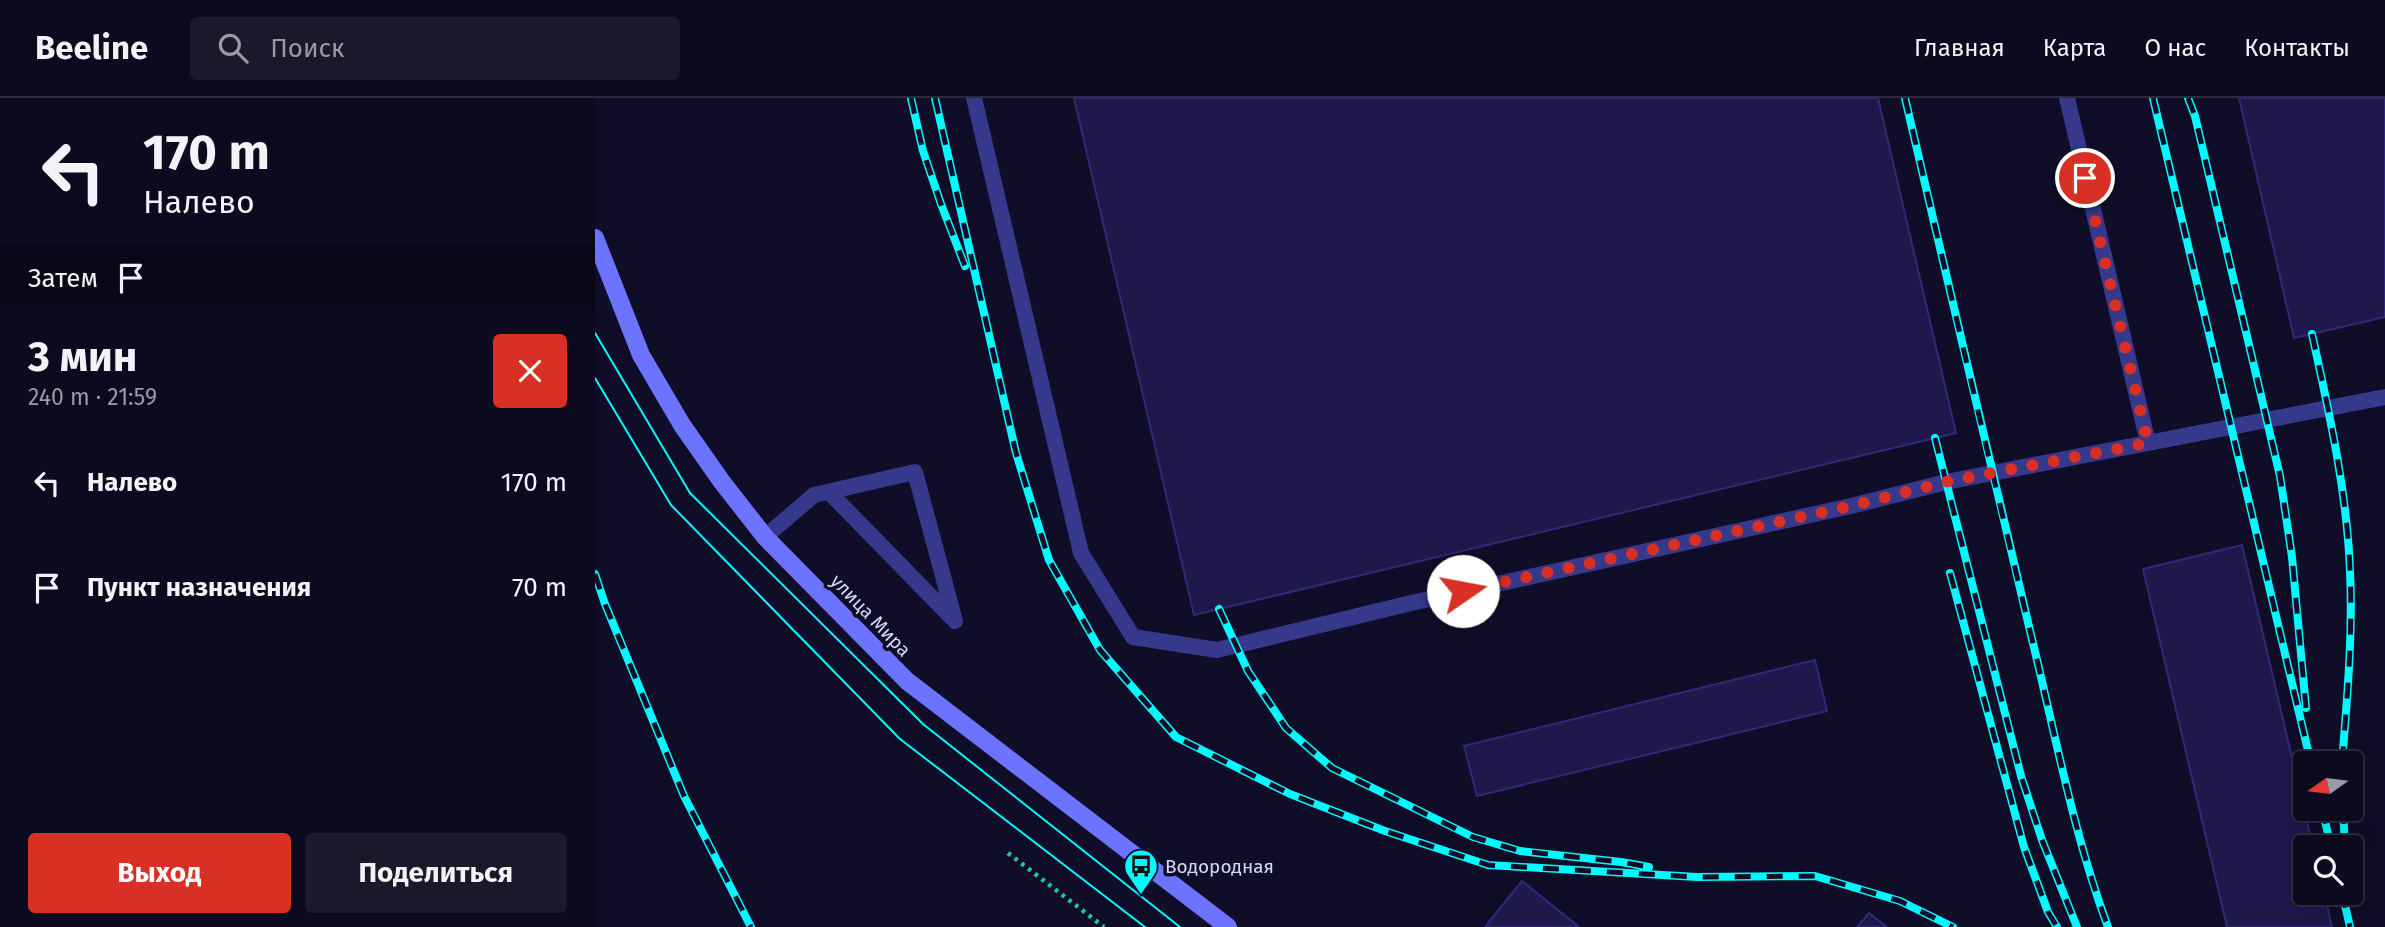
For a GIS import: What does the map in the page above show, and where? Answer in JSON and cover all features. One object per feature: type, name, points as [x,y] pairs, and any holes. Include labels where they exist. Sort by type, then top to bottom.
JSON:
[{"type":"main road","name":"улица Мира","points":[[595,238],[641,355],[682,425],[765,537],[907,681],[1228,927]]},
{"type":"lane","points":[[974,98],[1081,554],[1133,637],[1217,650],[1411,603],[1851,506],[1945,482],[2385,397]]},
{"type":"lane","points":[[2067,98],[2148,443]]},
{"type":"lane","points":[[765,537],[814,495],[915,472],[955,621],[829,492]]},
{"type":"path","points":[[1008,853],[1104,927]]},
{"type":"building","points":[[1074,98],[1878,98],[1956,433],[1194,615]]},
{"type":"building","points":[[2239,98],[2385,98],[2385,317],[2294,338]]},
{"type":"building","points":[[2242,545],[2293,762],[2293,821],[2307,821],[2310,835],[2293,835],[2293,905],[2327,905],[2332,927],[2227,927],[2143,569]]},
{"type":"building","points":[[1815,660],[1827,711],[1477,796],[1464,746]]},
{"type":"building","points":[[1522,881],[1579,927],[1485,927]]},
{"type":"building","points":[[1869,913],[1887,927],[1857,927]]},
{"type":"tram line","points":[[595,333],[690,493],[923,724],[1180,927]]},
{"type":"tram line","points":[[595,378],[671,505],[900,739],[1145,927]]},
{"type":"railway","points":[[911,98],[923,151],[965,266]]},
{"type":"railway","points":[[935,98],[1016,453],[1049,560],[1100,650],[1176,737],[1290,794],[1385,831],[1488,865],[1697,877],[1815,876],[1900,901],[1953,927]]},
{"type":"railway","points":[[1905,98],[2065,782],[2108,927]]},
{"type":"railway","points":[[2153,98],[2308,751]]},
{"type":"railway","points":[[2188,98],[2195,116],[2280,476],[2292,557],[2306,708]]},
{"type":"railway","points":[[2312,334],[2336,452],[2348,541],[2350,643],[2343,751]]},
{"type":"railway","points":[[1935,438],[2021,776],[2042,840],[2077,927]]},
{"type":"railway","points":[[1950,573],[2024,847],[2048,912],[2057,927]]},
{"type":"railway","points":[[595,574],[684,796],[751,927]]},
{"type":"railway","points":[[1219,609],[1248,671],[1286,728],[1332,768],[1473,837],[1520,851],[1649,867]]},
{"type":"railway","points":[[2325,821],[2328,835]]},
{"type":"railway","points":[[2344,821],[2344,835]]},
{"type":"railway","points":[[2345,905],[2350,927]]},
{"type":"place","name":"Водородная","points":[[1141,896]]},
{"type":"route","points":[[1463,591],[1851,506],[1945,482],[2148,443],[2085,178]]}]
